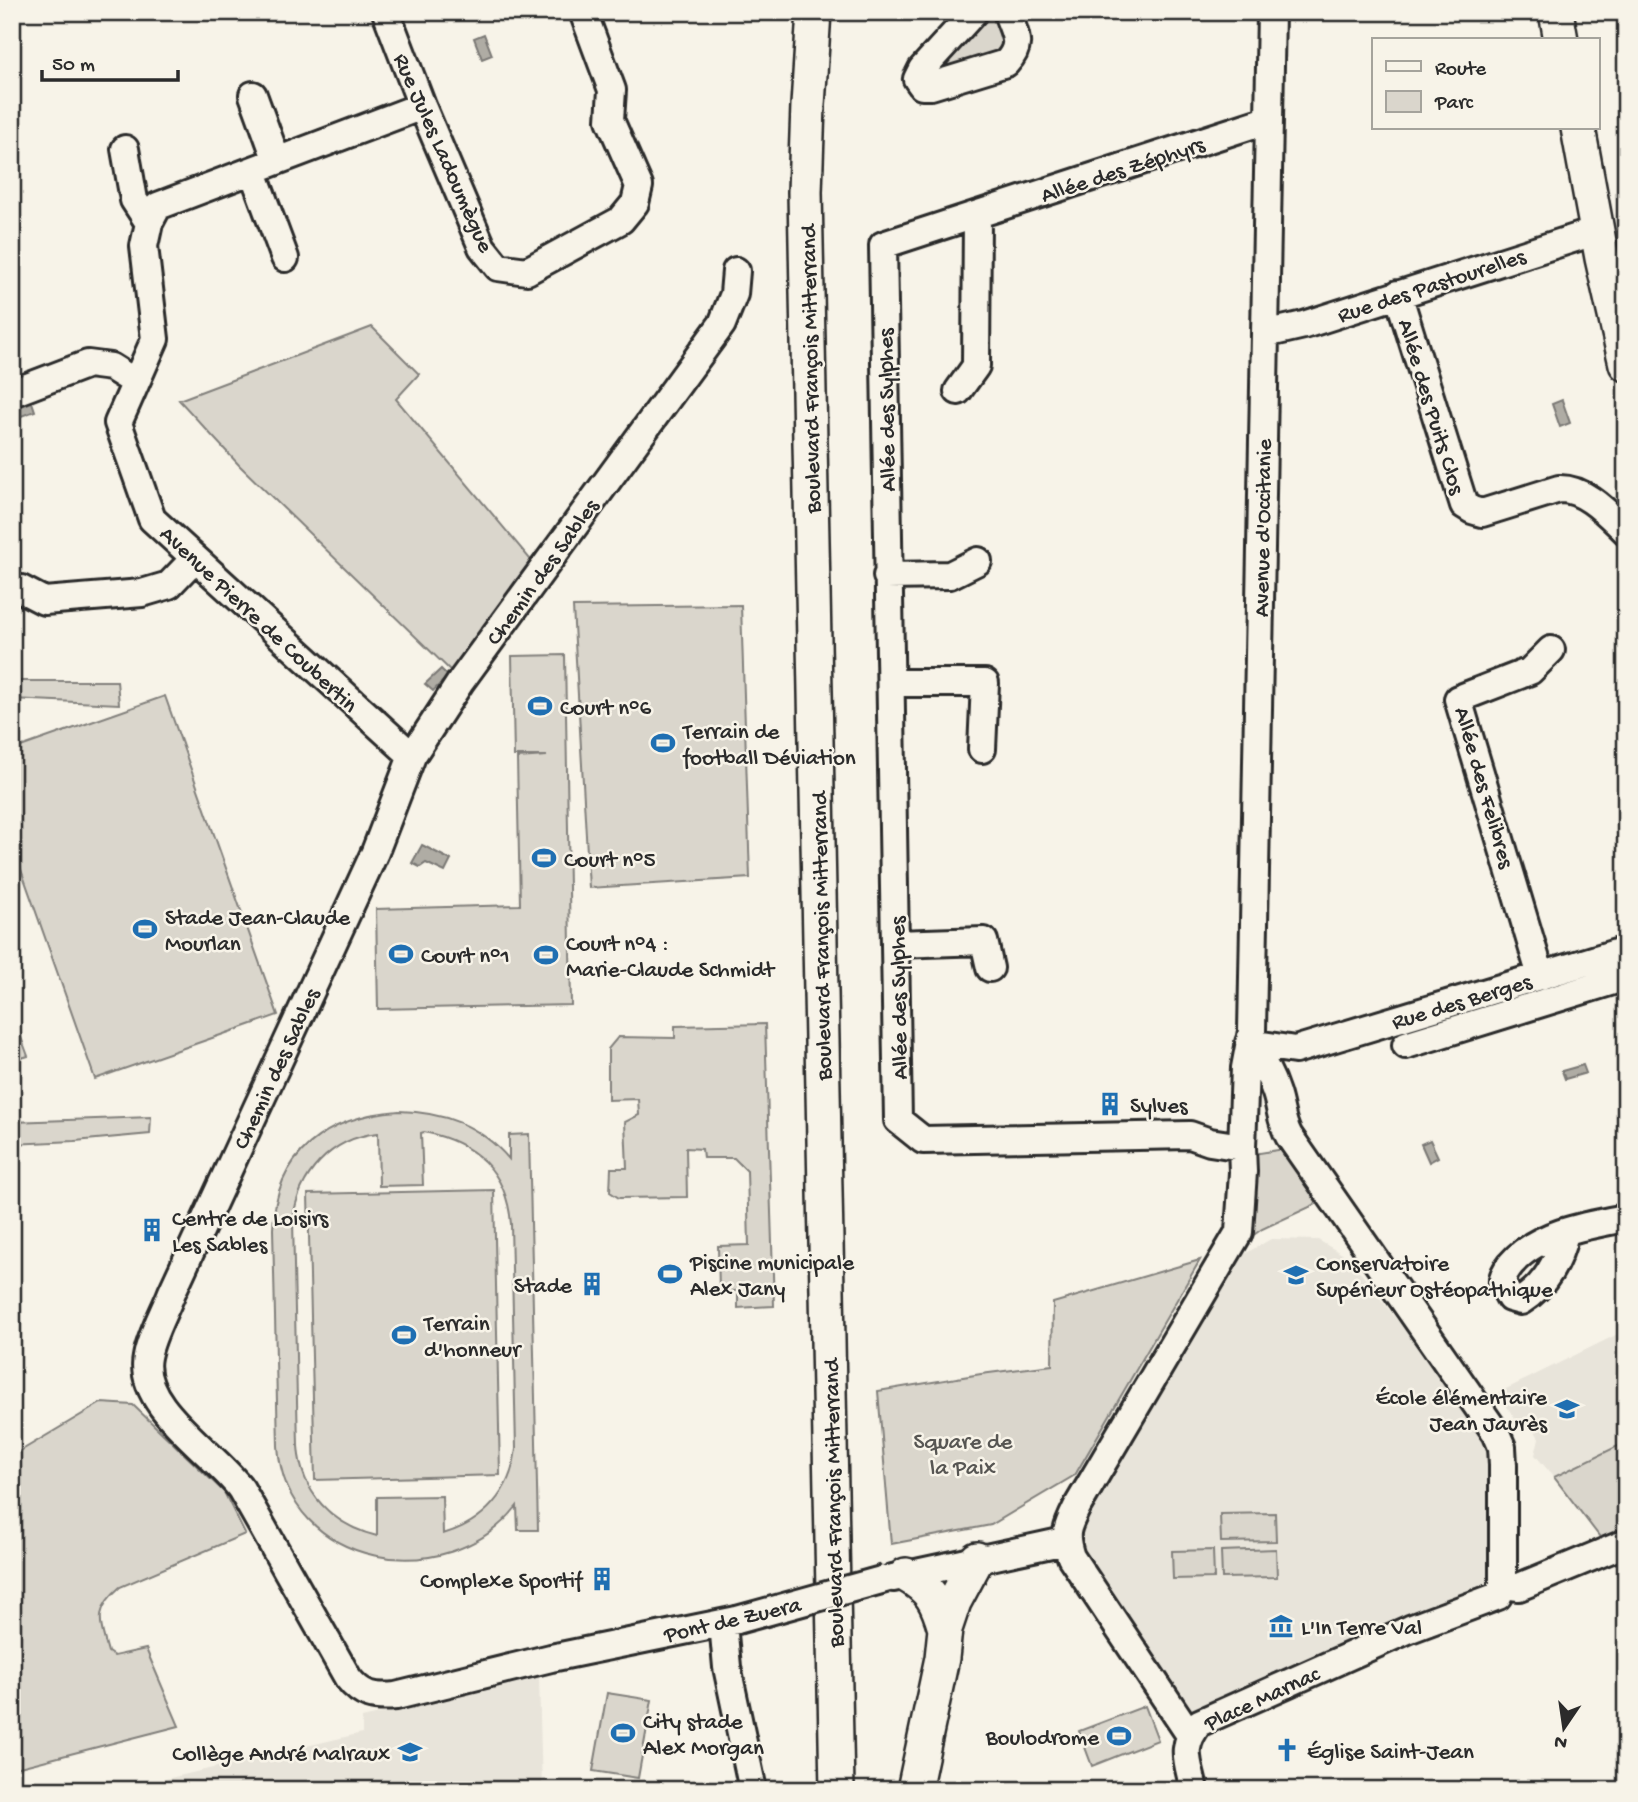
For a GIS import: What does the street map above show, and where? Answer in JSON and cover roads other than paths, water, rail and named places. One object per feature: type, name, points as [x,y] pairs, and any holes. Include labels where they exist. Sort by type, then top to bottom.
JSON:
[{"type":"main road","points":[[1556,12],[1562,38]]},
{"type":"main road","name":"Boulevard François Mitterrand","points":[[814,17],[805,192],[835,1785]]},
{"type":"main road","points":[[1578,130],[1597,230],[1620,309],[1626,364]]},
{"type":"main road","points":[[914,1790],[946,1629],[954,1602],[977,1559]]},
{"type":"main road","points":[[895,1577],[929,1590],[946,1629]]},
{"type":"street","name":"Rue Jules Ladoumègue","points":[[386,12],[422,106],[482,247],[498,267],[527,271],[621,220],[635,203],[639,186],[610,120],[612,90],[583,12]]},
{"type":"street","points":[[974,12],[922,69],[917,79],[922,86],[931,86],[1006,63],[1014,55],[1018,43],[1007,12]]},
{"type":"street","name":"Avenue d'Occitanie","points":[[1065,1541],[1067,1526],[1078,1505],[1239,1232],[1243,1172],[1242,1135],[1252,1031],[1271,12]]},
{"type":"street","points":[[253,95],[277,161]]},
{"type":"street","points":[[125,149],[134,200],[149,223],[159,206],[422,106]]},
{"type":"street","name":"Allée des Zéphyrs","points":[[883,245],[1267,120]]},
{"type":"street","points":[[253,172],[285,258]]},
{"type":"street","points":[[958,390],[976,366],[977,216]]},
{"type":"street","name":"Avenue Pierre de Coubertin","points":[[149,223],[144,246],[155,339],[118,423],[152,519],[412,756]]},
{"type":"street","name":"Rue des Pastourelles","points":[[1265,334],[1304,325],[1597,230]]},
{"type":"street","name":"Allée des Sylphes","points":[[883,245],[898,1120],[923,1140],[1191,1135],[1210,1142],[1242,1135]]},
{"type":"street","name":"Chemin des Sables","points":[[562,1656],[396,1696],[372,1696],[356,1688],[240,1489],[228,1472],[161,1406],[148,1386],[145,1372],[147,1356],[172,1292],[375,852],[412,756],[461,681],[722,324],[734,294],[736,271]]},
{"type":"street","name":"Allée des Puits Clos","points":[[1398,294],[1464,505],[1482,513],[1559,489],[1571,489],[1586,497],[1626,531]]},
{"type":"street","points":[[12,393],[88,364],[111,367],[135,382]]},
{"type":"street","points":[[12,587],[44,601],[142,593],[169,585],[194,559]]},
{"type":"street","points":[[887,576],[950,575],[978,561]]},
{"type":"street","name":"Allée des Felibres","points":[[1541,976],[1458,698],[1530,671],[1551,650]]},
{"type":"street","points":[[891,683],[985,682],[982,749]]},
{"type":"street","points":[[896,944],[984,941],[990,968]]},
{"type":"street","name":"Rue des Berges","points":[[1295,1050],[1626,950]]},
{"type":"street","name":"Rue des Berges","points":[[1406,1045],[1626,977]]},
{"type":"street","points":[[1249,1043],[1295,1050],[1280,1075],[1277,1095]]},
{"type":"street","points":[[1249,1043],[1265,1064],[1277,1095],[1282,1124],[1496,1433],[1502,1447],[1503,1465],[1503,1585],[1519,1587],[1626,1543]]},
{"type":"street","points":[[1242,1135],[1282,1124]]},
{"type":"street","points":[[1565,1233],[1626,1219]]},
{"type":"street","name":"Pont de Zuera","points":[[562,1656],[730,1622],[895,1577],[1065,1541]]},
{"type":"street","name":"Place Marnac","points":[[1065,1541],[1072,1557],[1190,1735],[1199,1723],[1214,1715],[1410,1629],[1497,1596],[1503,1585]]},
{"type":"street","points":[[730,1622],[727,1667],[753,1790]]},
{"type":"street","points":[[1190,1735],[1185,1748],[1194,1790]]},
{"type":"place","name":"Court n°6","points":[[540,706]]},
{"type":"place","name":"Terrain de football Déviation","points":[[663,743]]},
{"type":"place","name":"Court n°5","points":[[544,858]]},
{"type":"place","name":"Stade Jean-Claude Mourlan","points":[[145,929]]},
{"type":"place","name":"Court n°1","points":[[401,954]]},
{"type":"place","name":"Court n°4 : Marie-Claude Schmidt","points":[[546,955]]},
{"type":"place","name":"Sylves","points":[[1110,1104]]},
{"type":"place","name":"Centre de Loisirs Les Sables","points":[[152,1230]]},
{"type":"place","name":"Piscine municipale Alex Jany","points":[[670,1274]]},
{"type":"place","name":"Conservatoire Supérieur Ostéopathique","points":[[1296,1275]]},
{"type":"place","name":"Stade","points":[[592,1284]]},
{"type":"place","name":"Terrain d'honneur","points":[[404,1335]]},
{"type":"place","name":"École élémentaire Jean Jaurès","points":[[1567,1409]]},
{"type":"place","name":"Complexe Sportif","points":[[602,1579]]},
{"type":"place","name":"L'In Terre Val","points":[[1281,1626]]},
{"type":"place","name":"City stade Alex Morgan","points":[[623,1733]]},
{"type":"place","name":"Boulodrome","points":[[1119,1736]]},
{"type":"place","name":"Église Saint-Jean","points":[[1287,1750]]},
{"type":"place","name":"Collège André Malraux","points":[[410,1752]]},
{"type":"park label","name":"Square de la Paix","points":[[963,1453]]}]
